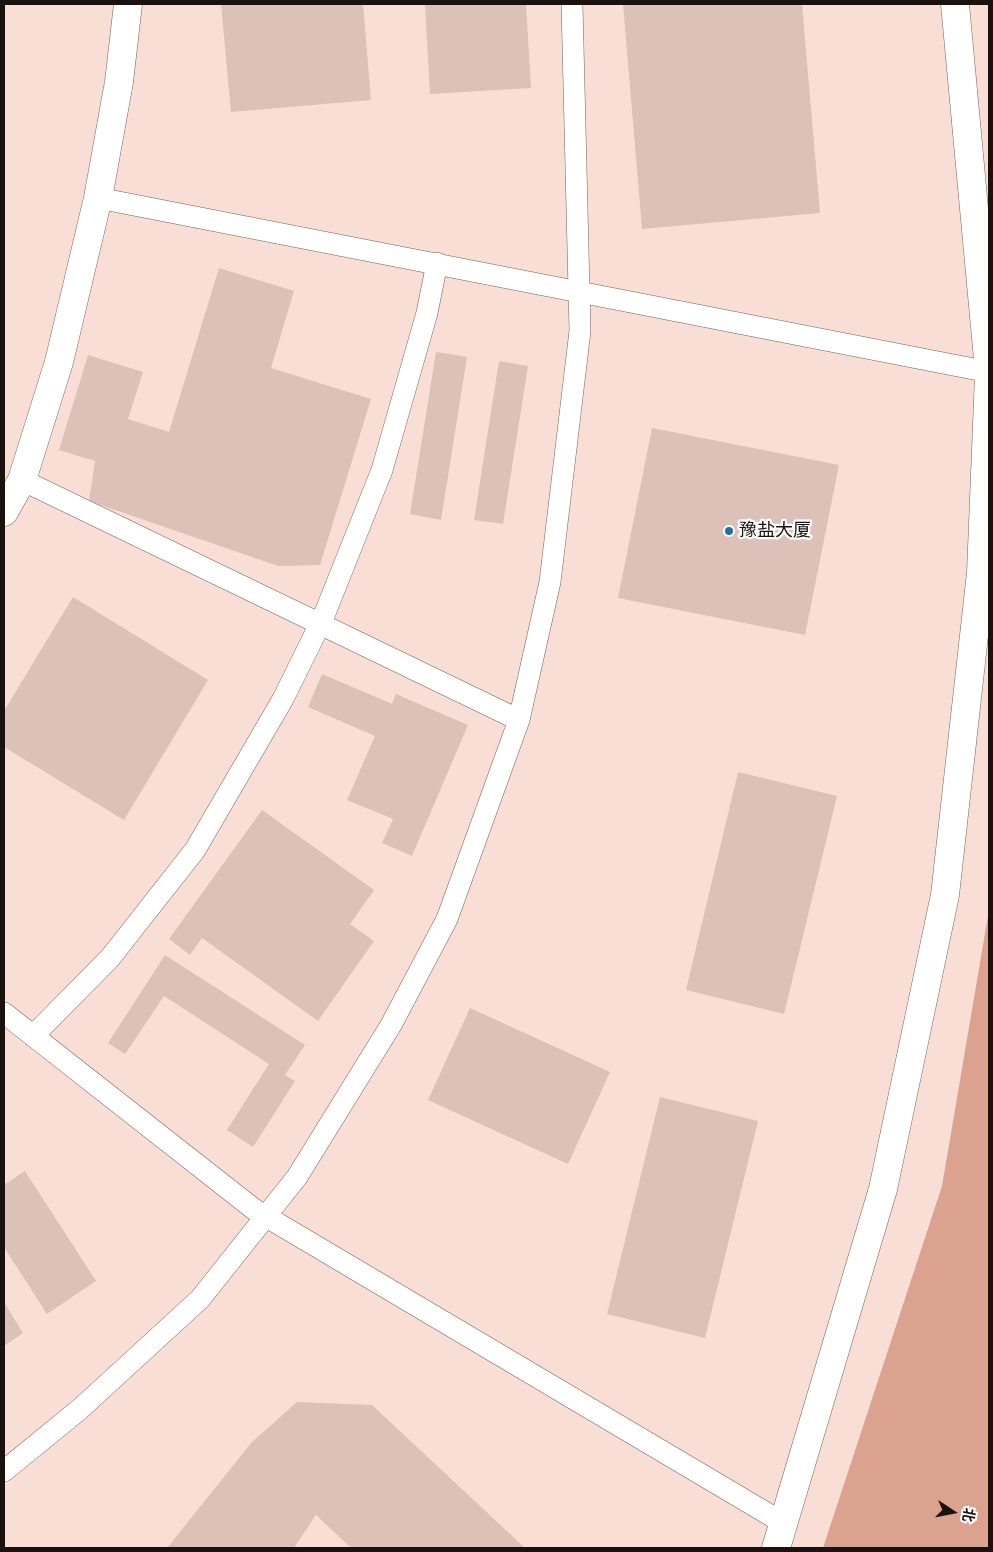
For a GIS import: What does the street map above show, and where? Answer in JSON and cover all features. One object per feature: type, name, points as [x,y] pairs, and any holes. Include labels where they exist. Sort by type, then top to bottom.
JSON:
[{"type":"street","points":[[4,512],[22,480],[59,362],[98,198],[119,82],[128,4]]},
{"type":"street","points":[[4,1471],[80,1409],[200,1299],[297,1177],[391,1025],[447,918],[519,720],[550,582],[580,331],[572,4]]},
{"type":"street","points":[[4,1013],[255,1210],[780,1536],[882,1189],[944,895],[981,574],[989,372],[955,4]]},
{"type":"street","points":[[98,198],[989,372]]},
{"type":"street","points":[[33,1036],[110,958],[194,850],[282,699],[320,623],[382,470],[427,313],[437,263]]},
{"type":"street","points":[[22,480],[519,720]]},
{"type":"shaded area","points":[[989,910],[989,1548],[823,1548],[942,1186]]},
{"type":"building","points":[[221,4],[363,4],[371,100],[231,112]]},
{"type":"building","points":[[425,4],[526,4],[531,88],[430,94]]},
{"type":"building","points":[[623,4],[802,4],[820,213],[642,229]]},
{"type":"building","points":[[219,268],[294,291],[271,368],[371,399],[320,565],[278,566],[89,501],[95,461],[59,450],[88,355],[143,372],[128,419],[169,432]]},
{"type":"building","points":[[436,352],[467,357],[441,520],[410,514]]},
{"type":"building","points":[[499,361],[528,366],[503,524],[474,520]]},
{"type":"building","name":"豫盐大厦","points":[[652,428],[839,465],[805,635],[618,598]]},
{"type":"building","points":[[73,597],[208,680],[124,820],[4,747],[4,711]]},
{"type":"building","points":[[322,674],[392,704],[396,694],[468,725],[412,856],[382,843],[393,819],[347,800],[375,736],[308,707]]},
{"type":"building","points":[[738,772],[837,796],[784,1014],[686,990]]},
{"type":"building","points":[[262,810],[374,890],[350,924],[374,941],[318,1021],[202,938],[190,955],[169,939]]},
{"type":"building","points":[[165,955],[305,1045],[285,1075],[295,1081],[253,1147],[227,1130],[269,1064],[164,996],[125,1054],[108,1043]]},
{"type":"building","points":[[470,1008],[610,1072],[568,1164],[428,1100]]},
{"type":"building","points":[[660,1097],[758,1121],[705,1338],[607,1314]]},
{"type":"building","points":[[25,1171],[96,1281],[47,1314],[4,1247],[4,1185]]},
{"type":"building","points":[[4,1302],[23,1333],[4,1346]]},
{"type":"building","points":[[297,1402],[372,1405],[525,1548],[351,1548],[316,1515],[294,1548],[167,1548],[252,1442]]},
{"type":"place","name":"豫盐大厦","points":[[729,531]]}]
